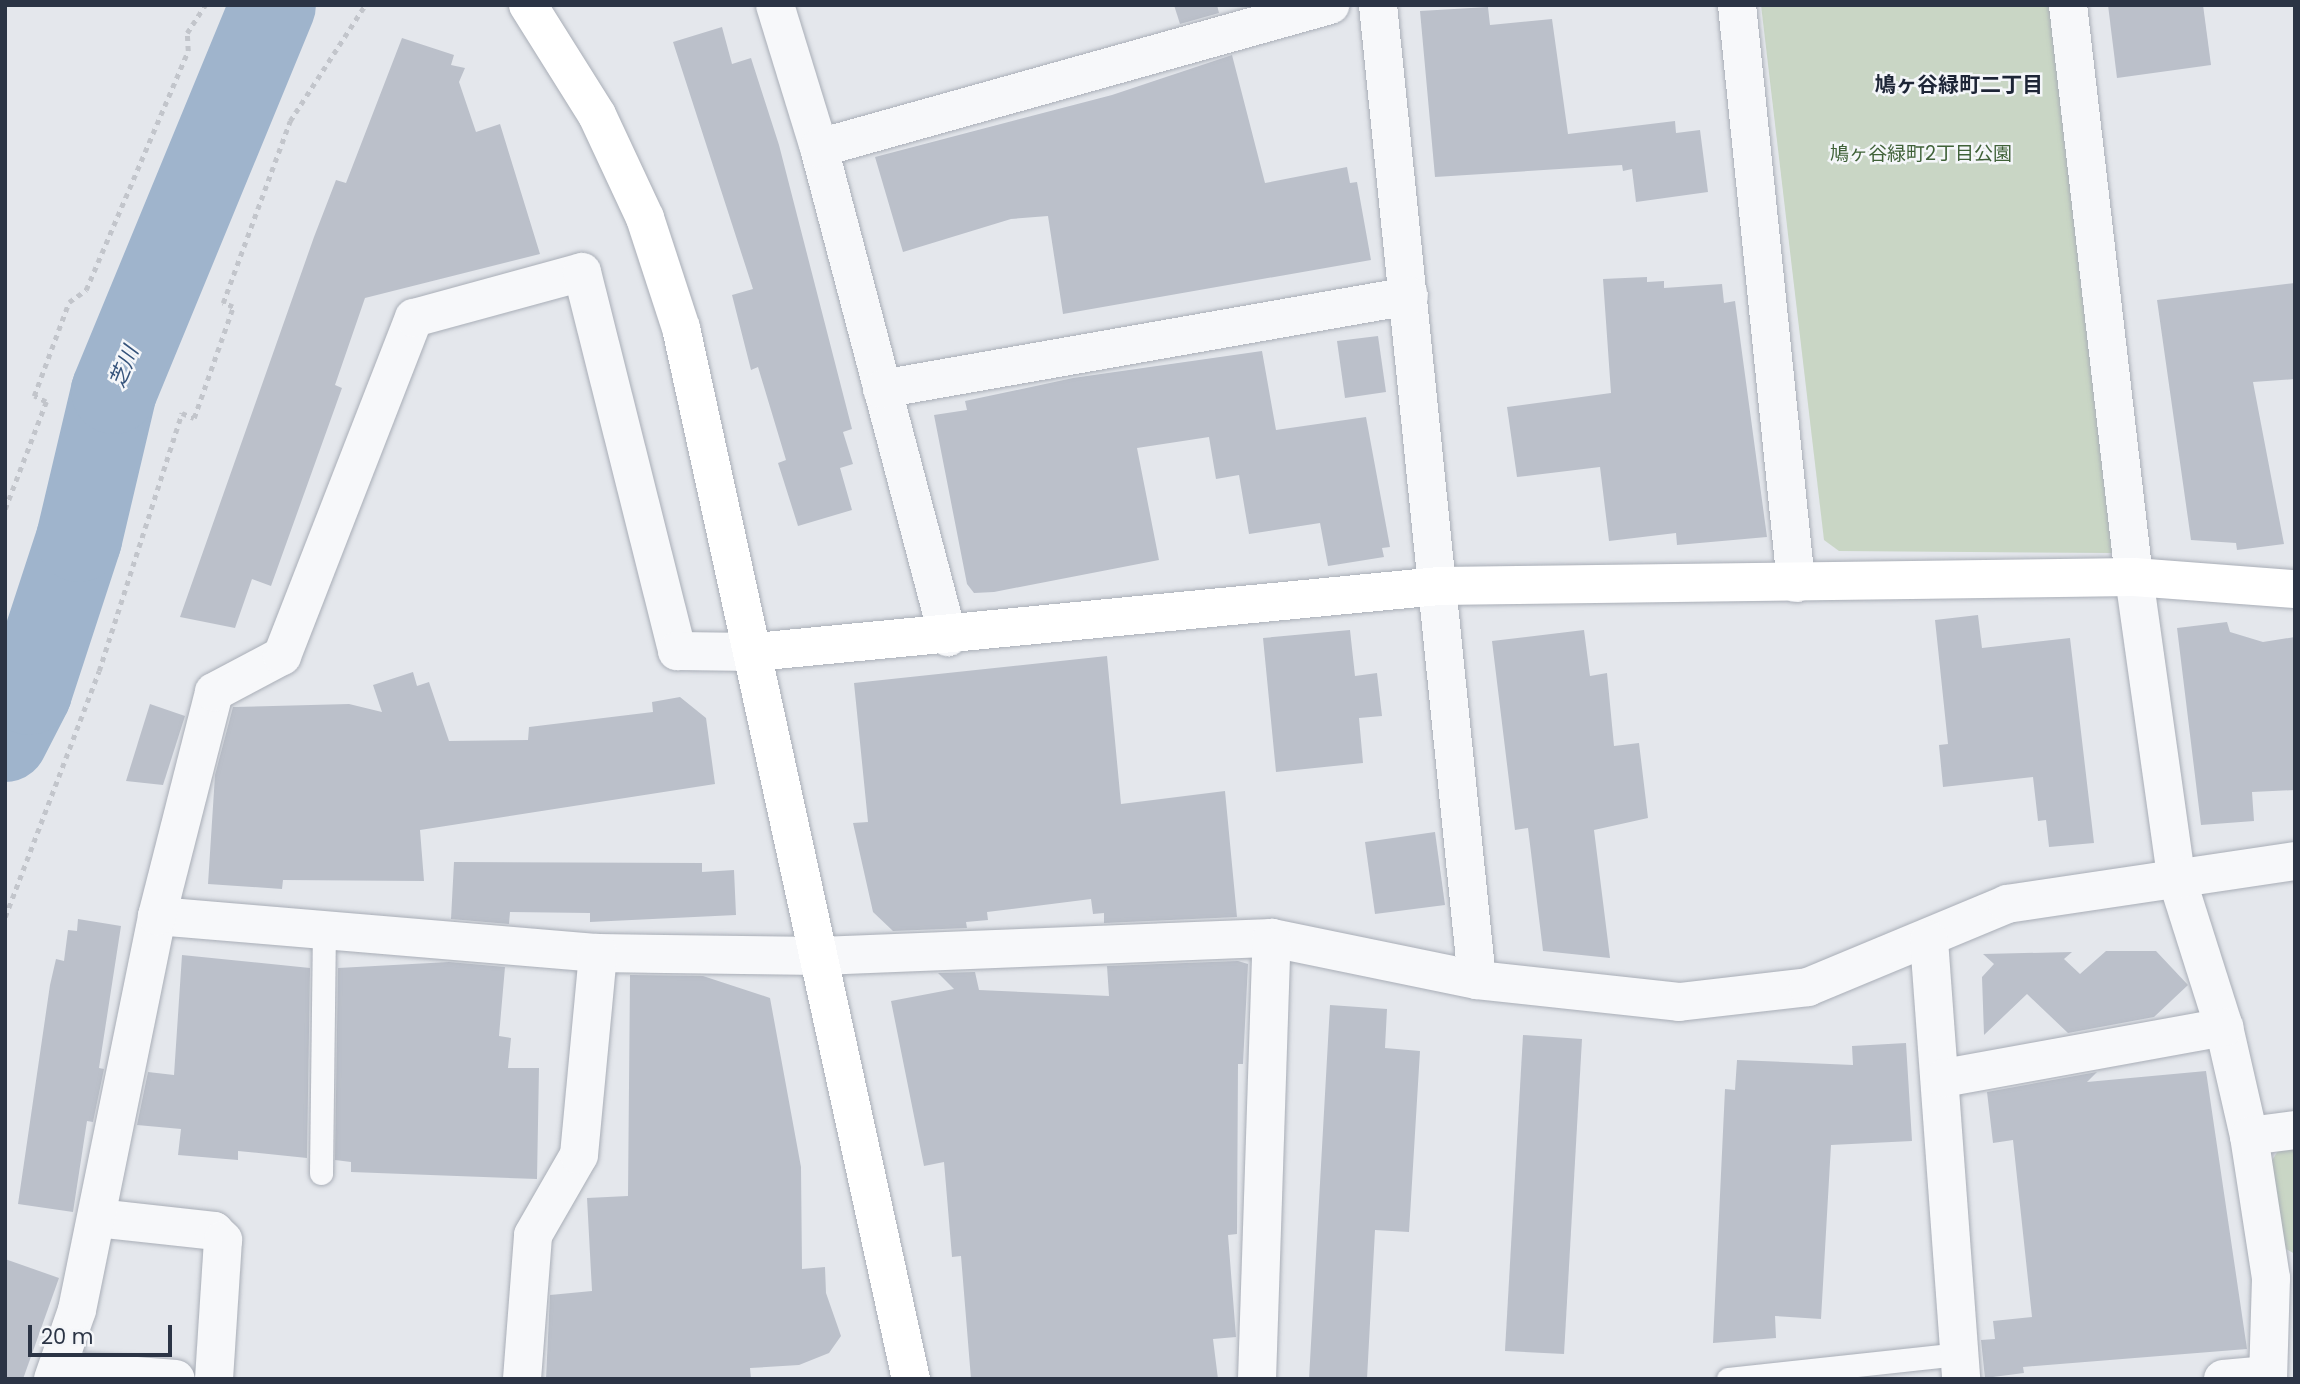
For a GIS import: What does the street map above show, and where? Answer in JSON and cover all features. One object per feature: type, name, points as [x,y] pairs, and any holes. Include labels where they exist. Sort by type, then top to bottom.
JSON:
[{"type":"street","points":[[528,5],[597,114],[645,218],[681,328],[755,652],[820,956],[902,1377]]},
{"type":"street","points":[[775,5],[819,148],[948,637]]},
{"type":"street","points":[[819,148],[1330,5]]},
{"type":"street","points":[[1378,5],[1478,980]]},
{"type":"street","points":[[1737,5],[1796,583]]},
{"type":"street","points":[[2068,5],[2134,577],[2176,876],[2224,1027],[2283,1277],[2268,1377],[2223,1379]]},
{"type":"street","points":[[176,1379],[55,1374],[97,1218],[157,916],[214,692],[282,656],[414,318],[582,272],[677,651],[755,652],[948,637],[1439,586],[2134,577],[2295,589]]},
{"type":"street","points":[[882,389],[1409,296]]},
{"type":"street","points":[[157,916],[598,953],[820,956],[1272,938],[1478,980],[1679,1002],[1808,987],[1929,940],[2007,904],[2176,876],[2295,861]]},
{"type":"street","points":[[1257,1379],[1272,938]]},
{"type":"street","points":[[1929,940],[1944,1078],[1960,1366]]},
{"type":"street","points":[[522,1379],[533,1235],[579,1155],[598,953]]},
{"type":"street","points":[[1944,1078],[2224,1027]]},
{"type":"street","points":[[2249,1136],[2295,1130]]},
{"type":"street","points":[[97,1218],[214,1231],[223,1240],[214,1379]]},
{"type":"lane","points":[[321,1173],[324,931]]},
{"type":"lane","points":[[1728,1379],[1960,1366]]},
{"type":"path","points":[[5,509],[46,402],[34,396],[69,302],[86,290],[188,51],[187,33],[205,5]]},
{"type":"path","points":[[5,917],[99,671],[182,413],[194,418],[233,307],[223,303],[290,121],[365,5]]},
{"type":"green space","name":"鳩ヶ谷緑町2丁目公園","points":[[1761,5],[2049,5],[2112,553],[1839,551],[1824,540]]},
{"type":"green space","points":[[2295,1142],[2295,1254],[2284,1248],[2270,1164],[2282,1144]]},
{"type":"building","points":[[1174,5],[1217,5],[1219,13],[1180,24]]},
{"type":"building","points":[[2108,5],[2203,5],[2211,65],[2117,78]]},
{"type":"building","points":[[1488,7],[1490,25],[1552,19],[1568,134],[1675,121],[1676,133],[1700,130],[1708,192],[1636,202],[1632,169],[1623,171],[1622,165],[1435,177],[1420,11]]},
{"type":"building","points":[[722,27],[732,64],[751,58],[779,145],[852,429],[843,432],[853,464],[840,468],[852,510],[798,526],[778,463],[786,460],[758,367],[751,370],[732,295],[753,289],[673,42]]},
{"type":"building","points":[[402,38],[454,55],[451,65],[465,68],[459,82],[476,132],[500,124],[540,254],[365,298],[335,385],[342,388],[271,586],[252,579],[235,628],[180,617],[314,237],[336,180],[346,183]]},
{"type":"building","points":[[1232,55],[1265,183],[1347,167],[1350,183],[1357,182],[1371,260],[1063,314],[1048,216],[1011,219],[903,252],[875,157],[1112,95]]},
{"type":"building","points":[[1647,277],[1647,282],[1664,281],[1664,288],[1722,284],[1724,303],[1735,301],[1767,537],[1677,545],[1676,533],[1609,541],[1600,467],[1517,477],[1507,407],[1611,393],[1603,279]]},
{"type":"building","points":[[2295,283],[2295,379],[2253,382],[2284,544],[2237,550],[2236,543],[2191,540],[2157,300]]},
{"type":"building","points":[[1378,336],[1386,392],[1345,398],[1337,341]]},
{"type":"building","points":[[1262,351],[1276,430],[1366,417],[1390,547],[1382,548],[1384,557],[1328,566],[1320,523],[1249,534],[1239,475],[1216,479],[1209,437],[1137,448],[1159,560],[994,592],[974,593],[967,584],[934,415],[967,410],[965,401],[1073,378]]},
{"type":"building","points":[[1978,615],[1982,648],[2070,638],[2094,843],[2049,847],[2046,820],[2038,821],[2033,777],[1943,787],[1939,745],[1948,744],[1935,620]]},
{"type":"building","points":[[2227,622],[2230,632],[2263,642],[2295,637],[2295,790],[2252,792],[2254,821],[2201,825],[2177,628]]},
{"type":"building","points":[[1350,630],[1355,676],[1377,673],[1382,716],[1359,718],[1363,763],[1276,772],[1263,638]]},
{"type":"building","points":[[1584,630],[1590,676],[1607,673],[1614,746],[1639,743],[1648,818],[1594,830],[1610,958],[1543,951],[1528,828],[1515,830],[1492,641]]},
{"type":"building","points":[[1107,656],[1121,804],[1225,791],[1237,917],[1104,923],[1104,913],[1093,914],[1091,899],[987,912],[988,920],[966,922],[967,928],[893,931],[873,912],[853,823],[868,822],[854,683]]},
{"type":"building","points":[[413,672],[417,686],[429,682],[449,741],[528,740],[529,727],[653,712],[652,702],[680,697],[706,718],[715,784],[420,830],[424,881],[283,880],[282,889],[208,884],[215,775],[233,707],[349,704],[382,712],[373,685]]},
{"type":"building","points":[[150,704],[185,716],[163,785],[126,781]]},
{"type":"building","points":[[1435,832],[1445,905],[1375,914],[1365,842]]},
{"type":"building","points":[[454,862],[702,863],[702,872],[734,870],[736,915],[590,922],[590,913],[510,912],[509,924],[451,919]]},
{"type":"building","points":[[78,919],[121,926],[99,1068],[104,1069],[93,1122],[87,1121],[73,1212],[18,1204],[50,985],[56,959],[64,961],[68,930],[77,931]]},
{"type":"building","points":[[2106,951],[2156,951],[2188,985],[2154,1017],[2068,1033],[2027,994],[1984,1035],[1982,977],[1994,964],[1983,954],[2072,952],[2064,959],[2080,974]]},
{"type":"building","points":[[182,955],[310,968],[307,1158],[238,1151],[238,1160],[178,1155],[181,1129],[137,1125],[148,1072],[174,1075]]},
{"type":"building","points":[[1238,961],[1248,964],[1243,1064],[1238,1064],[1237,1234],[1228,1235],[1236,1337],[1213,1339],[1218,1379],[971,1379],[961,1256],[952,1257],[944,1162],[924,1166],[891,1001],[954,989],[938,973],[975,972],[979,990],[1109,996],[1107,966]]},
{"type":"building","points":[[449,962],[505,967],[499,1036],[511,1038],[508,1068],[539,1068],[537,1179],[351,1172],[351,1162],[335,1160],[338,968]]},
{"type":"building","points":[[630,975],[703,976],[770,998],[801,1167],[802,1269],[825,1267],[826,1293],[841,1336],[829,1353],[799,1365],[750,1368],[751,1379],[546,1379],[550,1295],[592,1291],[587,1198],[628,1196]]},
{"type":"building","points":[[1330,1005],[1387,1009],[1385,1048],[1420,1051],[1409,1232],[1375,1230],[1367,1379],[1309,1379]]},
{"type":"building","points":[[1523,1035],[1582,1039],[1564,1354],[1505,1351]]},
{"type":"building","points":[[1906,1043],[1912,1141],[1831,1145],[1821,1319],[1775,1316],[1776,1338],[1713,1343],[1725,1089],[1735,1090],[1737,1060],[1853,1065],[1852,1046]]},
{"type":"building","points":[[2206,1071],[2247,1349],[2023,1367],[2024,1373],[1985,1378],[1981,1340],[1995,1339],[1993,1321],[2032,1317],[2013,1140],[1993,1143],[1987,1092],[2097,1072],[2087,1082]]},
{"type":"building","points":[[5,1259],[59,1278],[23,1379],[5,1379]]},
{"type":"waterway","name":"芝川","points":[[5,739],[29,692],[79,539],[114,391],[273,5]]},
{"type":"district","name":"鳩ヶ谷緑町二丁目","points":[[1959,85]]}]
